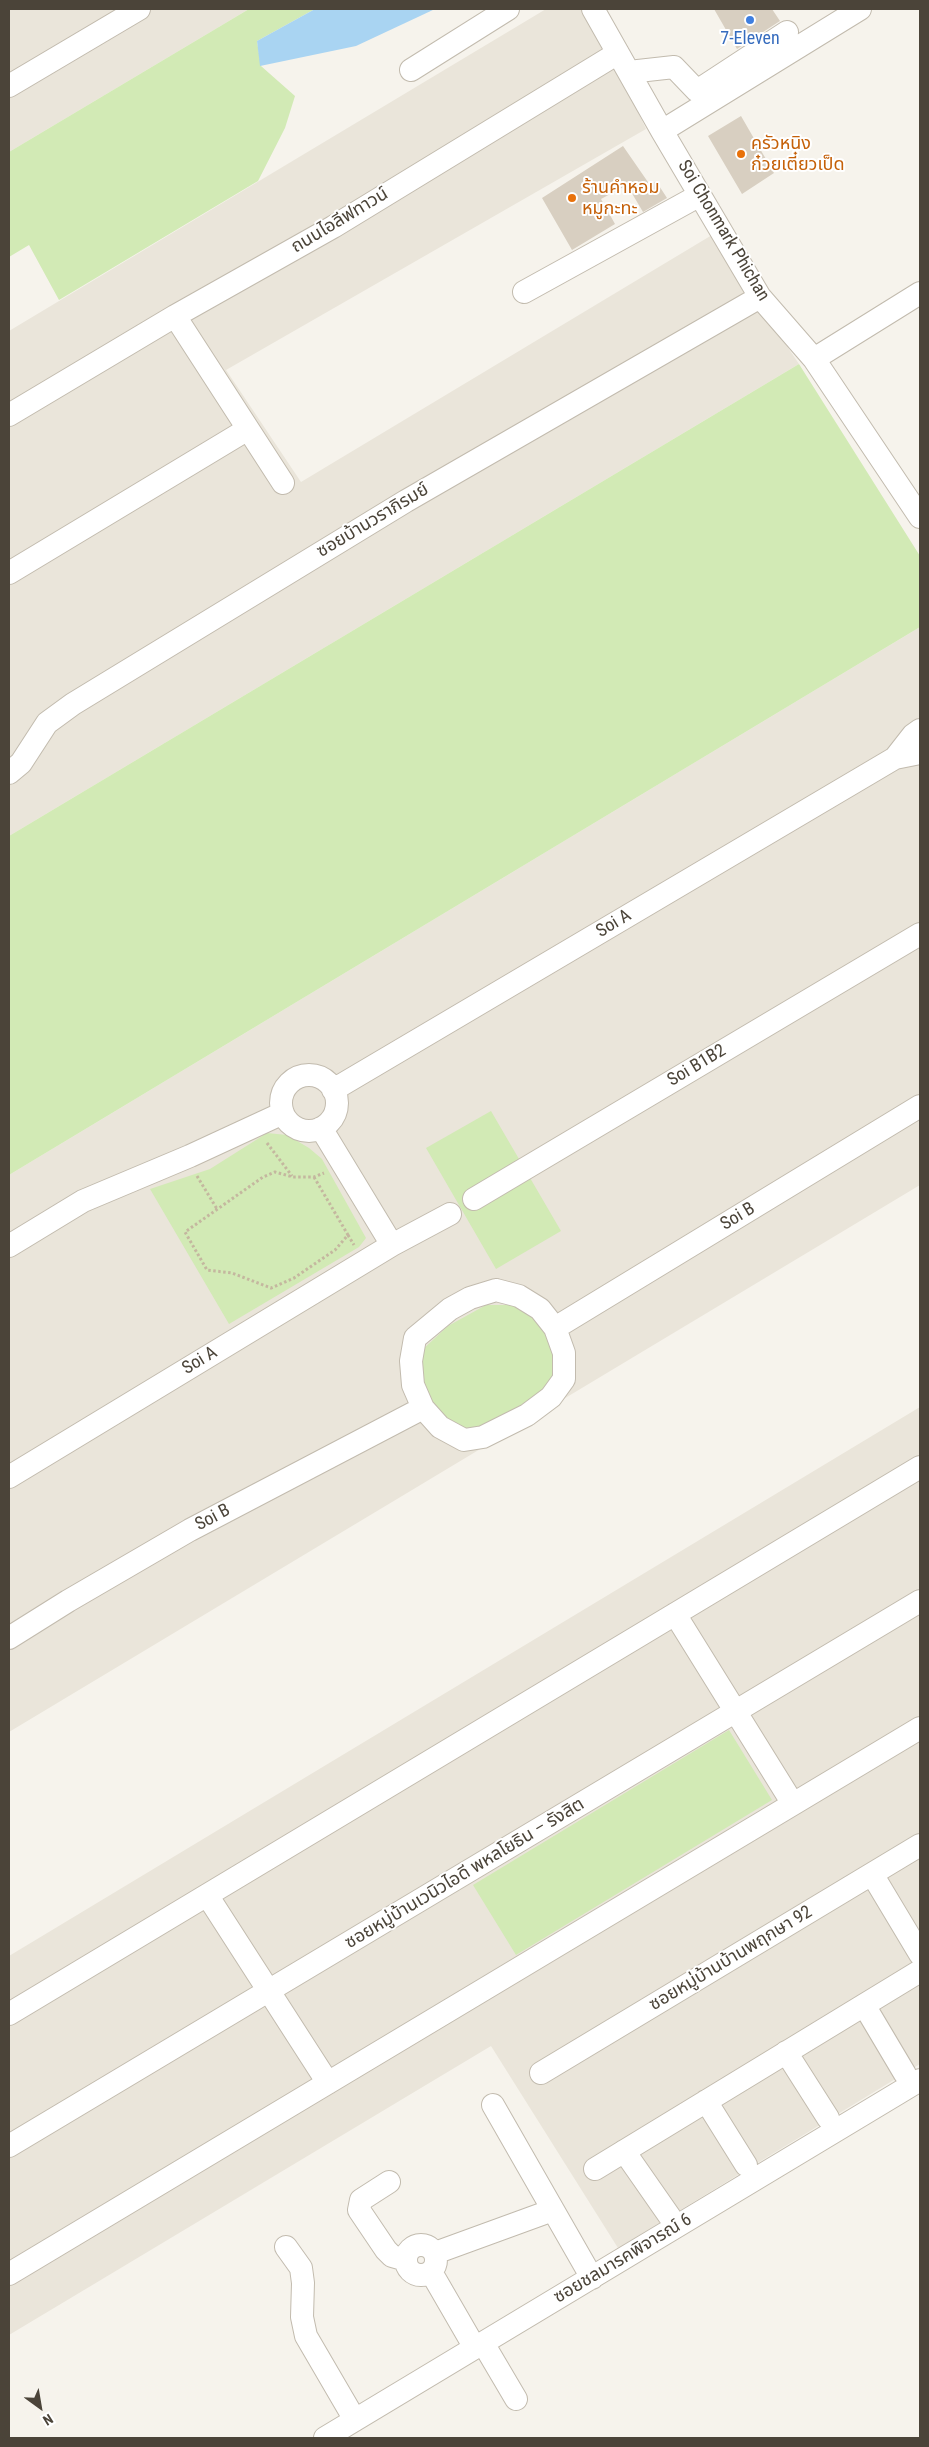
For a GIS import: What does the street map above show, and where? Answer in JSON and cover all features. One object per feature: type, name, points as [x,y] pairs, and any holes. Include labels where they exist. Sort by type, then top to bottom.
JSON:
[{"type":"street","points":[[9,86],[139,9]]},
{"type":"street","points":[[411,70],[508,9]]},
{"type":"street","name":"Soi Chonmark Phichan","points":[[593,9],[662,131],[760,297],[814,359],[919,512]]},
{"type":"street","points":[[662,131],[860,9]]},
{"type":"street","points":[[623,62],[674,67],[697,91],[787,32]]},
{"type":"street","name":"ถนนไอลีฟทาวน์","points":[[9,414],[175,316],[623,62]]},
{"type":"street","points":[[524,292],[700,195]]},
{"type":"street","points":[[814,359],[920,293]]},
{"type":"street","name":"ซอยบ้านวราภิรมย์","points":[[9,773],[21,763],[47,723],[73,704],[406,501],[760,297]]},
{"type":"street","points":[[175,316],[283,483]]},
{"type":"street","points":[[9,573],[248,429]]},
{"type":"street","name":"Soi A","points":[[895,758],[913,735],[920,730]]},
{"type":"street","name":"Soi A","points":[[334,1090],[895,758],[920,753]]},
{"type":"street","name":"Soi B1B2","points":[[474,1199],[920,934]]},
{"type":"street","points":[[311,1075],[328,1082],[337,1098],[334,1116],[321,1128],[312,1131],[294,1127],[287,1121],[283,1113],[282,1095],[293,1080],[311,1075]]},
{"type":"street","name":"Soi B","points":[[555,1328],[920,1106]]},
{"type":"street","points":[[9,1246],[83,1201],[186,1158],[283,1113]]},
{"type":"street","points":[[321,1128],[392,1245]]},
{"type":"street","name":"Soi A","points":[[9,1477],[392,1245],[450,1214]]},
{"type":"street","points":[[496,1290],[519,1296],[540,1309],[555,1328],[564,1353],[564,1379],[551,1397],[527,1415],[483,1437],[464,1440],[440,1427],[423,1408],[413,1385],[411,1361],[415,1338],[450,1309],[470,1298],[496,1290]]},
{"type":"street","name":"Soi B","points":[[9,1638],[68,1601],[190,1530],[423,1408]]},
{"type":"street","points":[[9,2014],[920,1467]]},
{"type":"street","name":"ซอยหมู่บ้านเวนิวไอดี พหลโยธิน – รังสิต","points":[[9,2146],[920,1601]]},
{"type":"street","points":[[675,1614],[793,1804]]},
{"type":"street","points":[[9,2274],[920,1728]]},
{"type":"street","name":"ซอยหมู่บ้านบ้านพฤกษา 92","points":[[541,2073],[920,1845]]},
{"type":"street","points":[[872,1874],[920,1954]]},
{"type":"street","points":[[207,1895],[328,2083]]},
{"type":"street","points":[[595,2169],[920,1971]]},
{"type":"street","points":[[864,2005],[913,2077]]},
{"type":"street","points":[[786,2052],[828,2118]]},
{"type":"street","name":"ซอยชลมารคพิจารณ์ 6","points":[[325,2438],[592,2278],[913,2077]]},
{"type":"street","points":[[706,2102],[746,2165]]},
{"type":"street","points":[[493,2104],[592,2278]]},
{"type":"street","points":[[624,2151],[670,2217]]},
{"type":"street","points":[[389,2182],[361,2200],[358,2210],[392,2256],[406,2260],[412,2272],[425,2275],[433,2262],[553,2210]]},
{"type":"street","points":[[286,2248],[301,2268],[303,2283],[302,2317],[306,2336],[355,2420]]},
{"type":"street","points":[[433,2262],[479,2346],[516,2399]]},
{"type":"path","points":[[254,1126],[292,1177]]},
{"type":"path","points":[[186,1158],[217,1209]]},
{"type":"path","points":[[314,1177],[348,1235],[335,1250],[294,1278],[271,1288],[232,1273],[207,1270],[184,1232],[264,1177],[275,1172],[292,1177],[314,1177],[343,1166]]},
{"type":"shaded area","points":[[9,9],[249,9],[9,152]]},
{"type":"shaded area","points":[[546,9],[590,9],[646,129],[226,370],[301,482],[712,235],[799,364],[9,836],[9,331]]},
{"type":"shaded area","points":[[920,627],[920,1185],[9,1732],[9,1175]]},
{"type":"shaded area","points":[[920,1407],[920,2064],[618,2248],[491,2046],[9,2335],[9,1956]]},
{"type":"green space","points":[[249,9],[315,9],[257,41],[261,66],[295,96],[285,128],[258,181],[59,300],[29,245],[9,257],[9,152]]},
{"type":"green space","points":[[799,364],[920,556],[920,627],[9,1175],[9,836]]},
{"type":"green space","points":[[491,1111],[561,1231],[496,1269],[426,1148]]},
{"type":"green space","points":[[267,1133],[287,1135],[309,1148],[322,1159],[366,1238],[359,1247],[229,1324],[150,1189],[210,1169]]},
{"type":"green space","points":[[486,1305],[512,1305],[528,1310],[547,1323],[559,1379],[541,1395],[472,1432],[458,1431],[424,1404],[421,1351],[448,1326]]},
{"type":"green space","points":[[729,1730],[772,1800],[516,1955],[473,1885]]},
{"type":"water","points":[[315,9],[435,9],[356,46],[260,66],[257,41]]},
{"type":"building","name":"7-Eleven","points":[[714,9],[772,9],[780,21],[737,49]]},
{"type":"building","name":"ครัวหนิง ก๋วยเตี๋ยวเป็ด","points":[[741,116],[774,173],[742,194],[708,136]]},
{"type":"building","name":"ร้านคำหอม หมูกะทะ","points":[[623,146],[650,185],[656,181],[667,198],[643,212],[627,185],[601,199],[615,224],[572,250],[542,198]]},
{"type":"place","name":"7-Eleven","points":[[750,20]]},
{"type":"place","name":"ครัวหนิง ก๋วยเตี๋ยวเป็ด","points":[[741,154]]},
{"type":"place","name":"ร้านคำหอม หมูกะทะ","points":[[572,198]]}]
